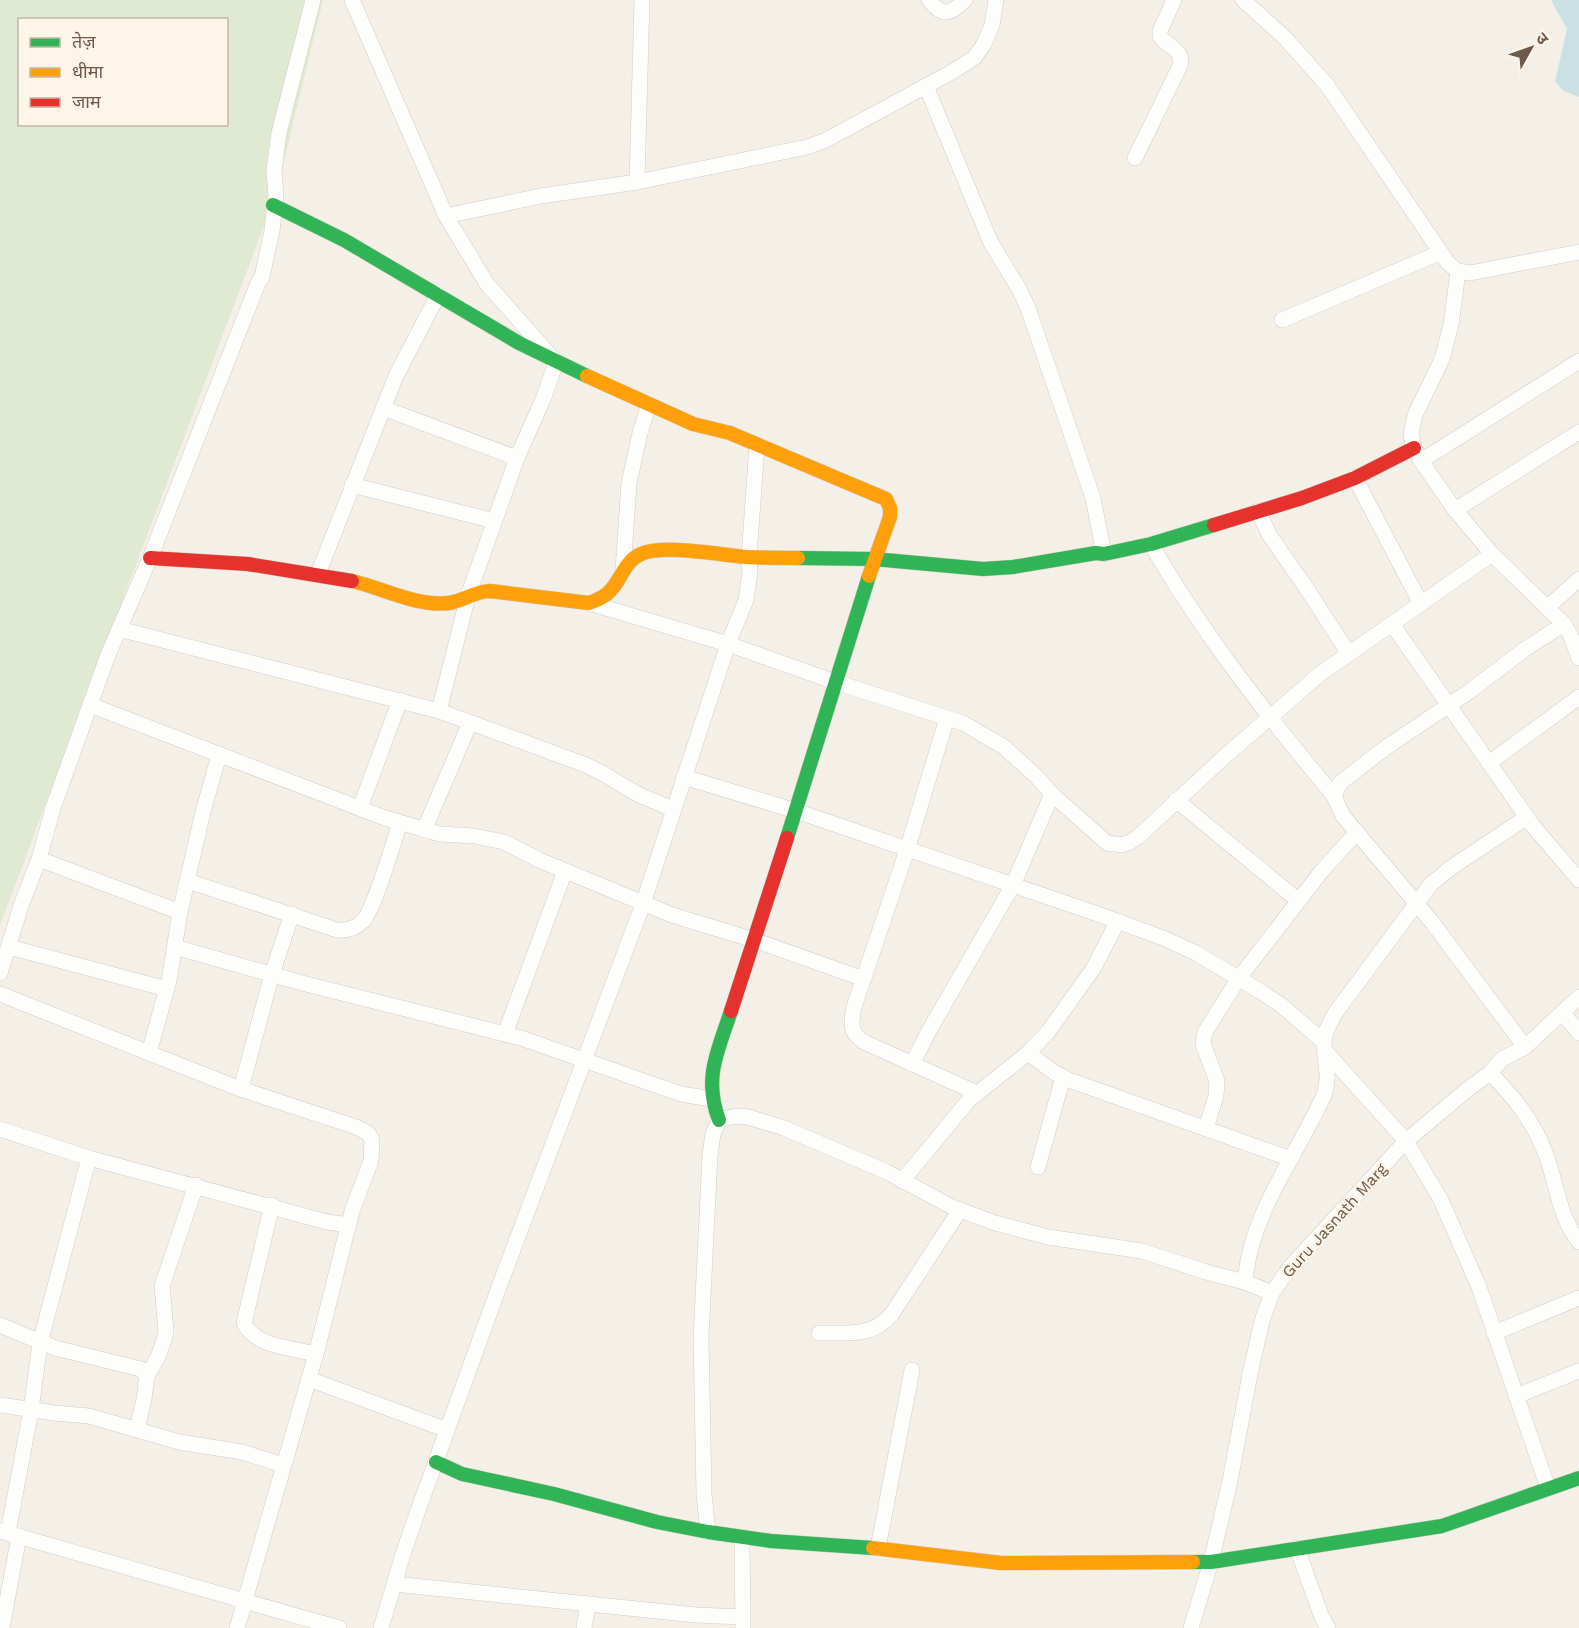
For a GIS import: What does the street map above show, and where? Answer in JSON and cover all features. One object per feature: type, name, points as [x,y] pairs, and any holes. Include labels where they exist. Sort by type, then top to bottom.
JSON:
[{"type":"street","points":[[0,974],[22,903],[39,859],[53,808],[90,705],[119,628],[150,558],[258,283],[262,278],[272,231],[273,205],[276,194],[275,162],[279,133],[313,0]]},
{"type":"street","points":[[352,0],[446,216],[487,284],[556,362]]},
{"type":"street","points":[[638,182],[642,0]]},
{"type":"street","points":[[929,0],[936,9],[945,13],[954,10],[965,0]]},
{"type":"street","points":[[446,216],[541,196],[638,182],[807,147],[843,132],[974,58],[984,44],[992,25],[996,0]]},
{"type":"street","points":[[1135,158],[1180,66],[1180,54],[1160,36],[1160,31],[1174,0]]},
{"type":"street","points":[[1243,0],[1284,38],[1327,85],[1408,203],[1439,253],[1458,271],[1470,273],[1579,252]]},
{"type":"street","points":[[926,86],[991,243],[1018,286],[1028,308],[1093,498],[1104,554]]},
{"type":"street","points":[[273,205],[344,240],[556,362],[629,393],[693,424],[730,433],[886,499],[890,508],[890,517],[874,559],[835,682],[796,812],[714,1064],[710,1085],[711,1099],[719,1120],[713,1134],[710,1155],[701,1337],[704,1494],[708,1532]]},
{"type":"street","points":[[1282,320],[1439,253]]},
{"type":"street","points":[[1458,271],[1451,325],[1442,359],[1415,415],[1411,434],[1418,454],[1455,510],[1492,554],[1571,630],[1579,658]]},
{"type":"street","points":[[318,574],[396,376],[438,296]]},
{"type":"street","points":[[589,603],[600,601],[608,596],[629,561],[646,550],[679,550],[749,557],[874,559],[983,569],[1013,567],[1096,553],[1104,554],[1151,544],[1302,498],[1418,454],[1579,361]]},
{"type":"street","points":[[439,711],[468,596],[517,458],[544,397],[556,362]]},
{"type":"street","points":[[623,571],[629,483],[649,404]]},
{"type":"street","points":[[383,408],[517,458]]},
{"type":"street","points":[[1455,510],[1579,432]]},
{"type":"street","points":[[381,1628],[436,1461],[643,903],[728,644],[746,600],[750,572],[749,557],[757,445]]},
{"type":"street","points":[[1355,478],[1421,604]]},
{"type":"street","points":[[352,485],[494,521]]},
{"type":"street","points":[[1258,511],[1270,536],[1349,654]]},
{"type":"street","points":[[1151,544],[1186,602],[1270,717],[1334,796],[1343,816],[1432,922],[1525,1047]]},
{"type":"street","points":[[150,558],[203,560],[318,574],[430,601],[450,603],[477,592],[490,591],[589,603],[728,644],[835,682],[963,723],[1004,747],[1107,843],[1122,845],[1138,837],[1176,800],[1320,674],[1492,554]]},
{"type":"street","points":[[1548,607],[1579,579]]},
{"type":"street","points":[[1392,624],[1527,817],[1579,880]]},
{"type":"street","points":[[119,628],[439,711],[586,765],[639,795],[673,809]]},
{"type":"street","points":[[1334,796],[1340,783],[1385,748],[1448,706],[1525,649],[1571,630]]},
{"type":"street","points":[[1489,763],[1579,698]]},
{"type":"street","points":[[360,808],[400,700]]},
{"type":"street","points":[[90,705],[400,823],[440,834],[474,836],[504,842],[565,871],[672,915],[754,940],[864,979]]},
{"type":"street","points":[[947,718],[907,850],[852,1017],[852,1029],[856,1037],[864,1042],[977,1093]]},
{"type":"street","points":[[424,830],[470,723]]},
{"type":"street","points":[[149,1053],[167,989],[180,912],[219,755]]},
{"type":"street","points":[[684,777],[796,812],[1118,921],[1178,944],[1239,978],[1281,1005],[1325,1046],[1406,1141],[1453,1224],[1479,1287],[1548,1488]]},
{"type":"street","points":[[912,1064],[1013,885],[1052,794]]},
{"type":"street","points":[[1176,800],[1299,901]]},
{"type":"street","points":[[1245,1282],[1250,1250],[1262,1216],[1315,1116],[1328,1081],[1325,1046],[1328,1028],[1336,1012],[1431,884],[1452,867],[1527,817]]},
{"type":"street","points":[[188,881],[337,930],[354,928],[364,919],[372,904],[400,823]]},
{"type":"street","points":[[1206,1128],[1216,1096],[1217,1081],[1203,1044],[1205,1032],[1239,978],[1357,832]]},
{"type":"street","points":[[39,859],[180,912]]},
{"type":"street","points":[[505,1034],[565,871]]},
{"type":"street","points":[[241,1089],[272,974],[292,914]]},
{"type":"street","points":[[902,1181],[952,1119],[977,1093],[1028,1053],[1066,1009],[1093,969],[1118,921]]},
{"type":"street","points":[[9,947],[167,989]]},
{"type":"street","points":[[175,947],[505,1034],[681,1094],[711,1099]]},
{"type":"street","points":[[0,994],[241,1089],[356,1127],[368,1133],[372,1140],[371,1161],[349,1225],[316,1354],[237,1628]]},
{"type":"street","name":"Guru Jasnath Marg","points":[[1191,1628],[1211,1562],[1230,1481],[1262,1321],[1272,1293],[1290,1266],[1406,1141],[1468,1089],[1491,1073],[1502,1059],[1525,1047],[1579,997]]},
{"type":"street","points":[[1563,1013],[1579,1033]]},
{"type":"street","points":[[1028,1053],[1063,1077],[1100,1093],[1292,1159]]},
{"type":"street","points":[[1491,1073],[1518,1102],[1533,1126],[1546,1155],[1563,1215],[1579,1242]]},
{"type":"street","points":[[1038,1167],[1063,1077]]},
{"type":"street","points":[[719,1120],[736,1116],[765,1122],[877,1168],[960,1210],[995,1223],[1048,1237],[1142,1251],[1245,1282],[1272,1293]]},
{"type":"street","points":[[0,1130],[89,1158],[272,1205],[327,1222],[349,1225]]},
{"type":"street","points":[[2,1628],[9,1533],[31,1410],[40,1343],[89,1158]]},
{"type":"street","points":[[137,1430],[147,1376],[158,1357],[166,1331],[162,1286],[196,1185]]},
{"type":"street","points":[[272,1205],[244,1323],[248,1332],[257,1338],[316,1354]]},
{"type":"street","points":[[819,1333],[866,1332],[882,1325],[891,1315],[960,1210]]},
{"type":"street","points":[[1494,1333],[1579,1299]]},
{"type":"street","points":[[0,1325],[40,1343],[75,1354],[134,1366],[141,1369],[147,1376]]},
{"type":"street","points":[[878,1548],[912,1370]]},
{"type":"street","points":[[1516,1396],[1579,1371]]},
{"type":"street","points":[[309,1378],[447,1431]]},
{"type":"street","points":[[0,1405],[89,1416],[179,1442],[251,1454],[283,1465]]},
{"type":"street","points":[[436,1461],[462,1474],[554,1494],[657,1522],[708,1532],[771,1541],[878,1548],[1001,1563],[1211,1562],[1442,1526],[1579,1478]]},
{"type":"street","points":[[9,1533],[339,1628]]},
{"type":"street","points":[[394,1584],[696,1615],[743,1622],[742,1537]]},
{"type":"street","points":[[1297,1548],[1321,1615],[1328,1628]]},
{"type":"street","points":[[584,1628],[588,1604]]},
{"type":"green space","points":[[0,0],[323,0],[276,194],[0,925]]},
{"type":"shaded area","points":[[1551,0],[1579,0],[1579,97],[1564,91],[1555,82],[1567,29]]},
{"type":"traffic: fast","points":[[273,205],[344,240],[519,343],[587,376]]},
{"type":"traffic: fast","points":[[798,558],[874,559],[983,569],[1013,567],[1096,553],[1104,554],[1151,544],[1214,525]]},
{"type":"traffic: fast","points":[[787,838],[869,576]]},
{"type":"traffic: fast","points":[[719,1120],[714,1105],[712,1078],[717,1052],[731,1011]]},
{"type":"traffic: fast","points":[[436,1462],[462,1474],[554,1494],[657,1522],[771,1541],[873,1548]]},
{"type":"traffic: fast","points":[[1193,1562],[1211,1562],[1442,1526],[1579,1478]]},
{"type":"traffic: slow","points":[[587,376],[693,424],[730,433],[886,499],[890,508],[890,517],[869,576]]},
{"type":"traffic: slow","points":[[352,581],[425,602],[449,603],[490,591],[589,603],[609,592],[626,566],[635,557],[651,551],[677,550],[747,557],[798,558]]},
{"type":"traffic: slow","points":[[873,1548],[1001,1563],[1193,1562]]},
{"type":"traffic: jam","points":[[1214,525],[1302,498],[1355,478],[1414,448]]},
{"type":"traffic: jam","points":[[150,558],[248,564],[352,581]]},
{"type":"traffic: jam","points":[[731,1011],[787,838]]}]
